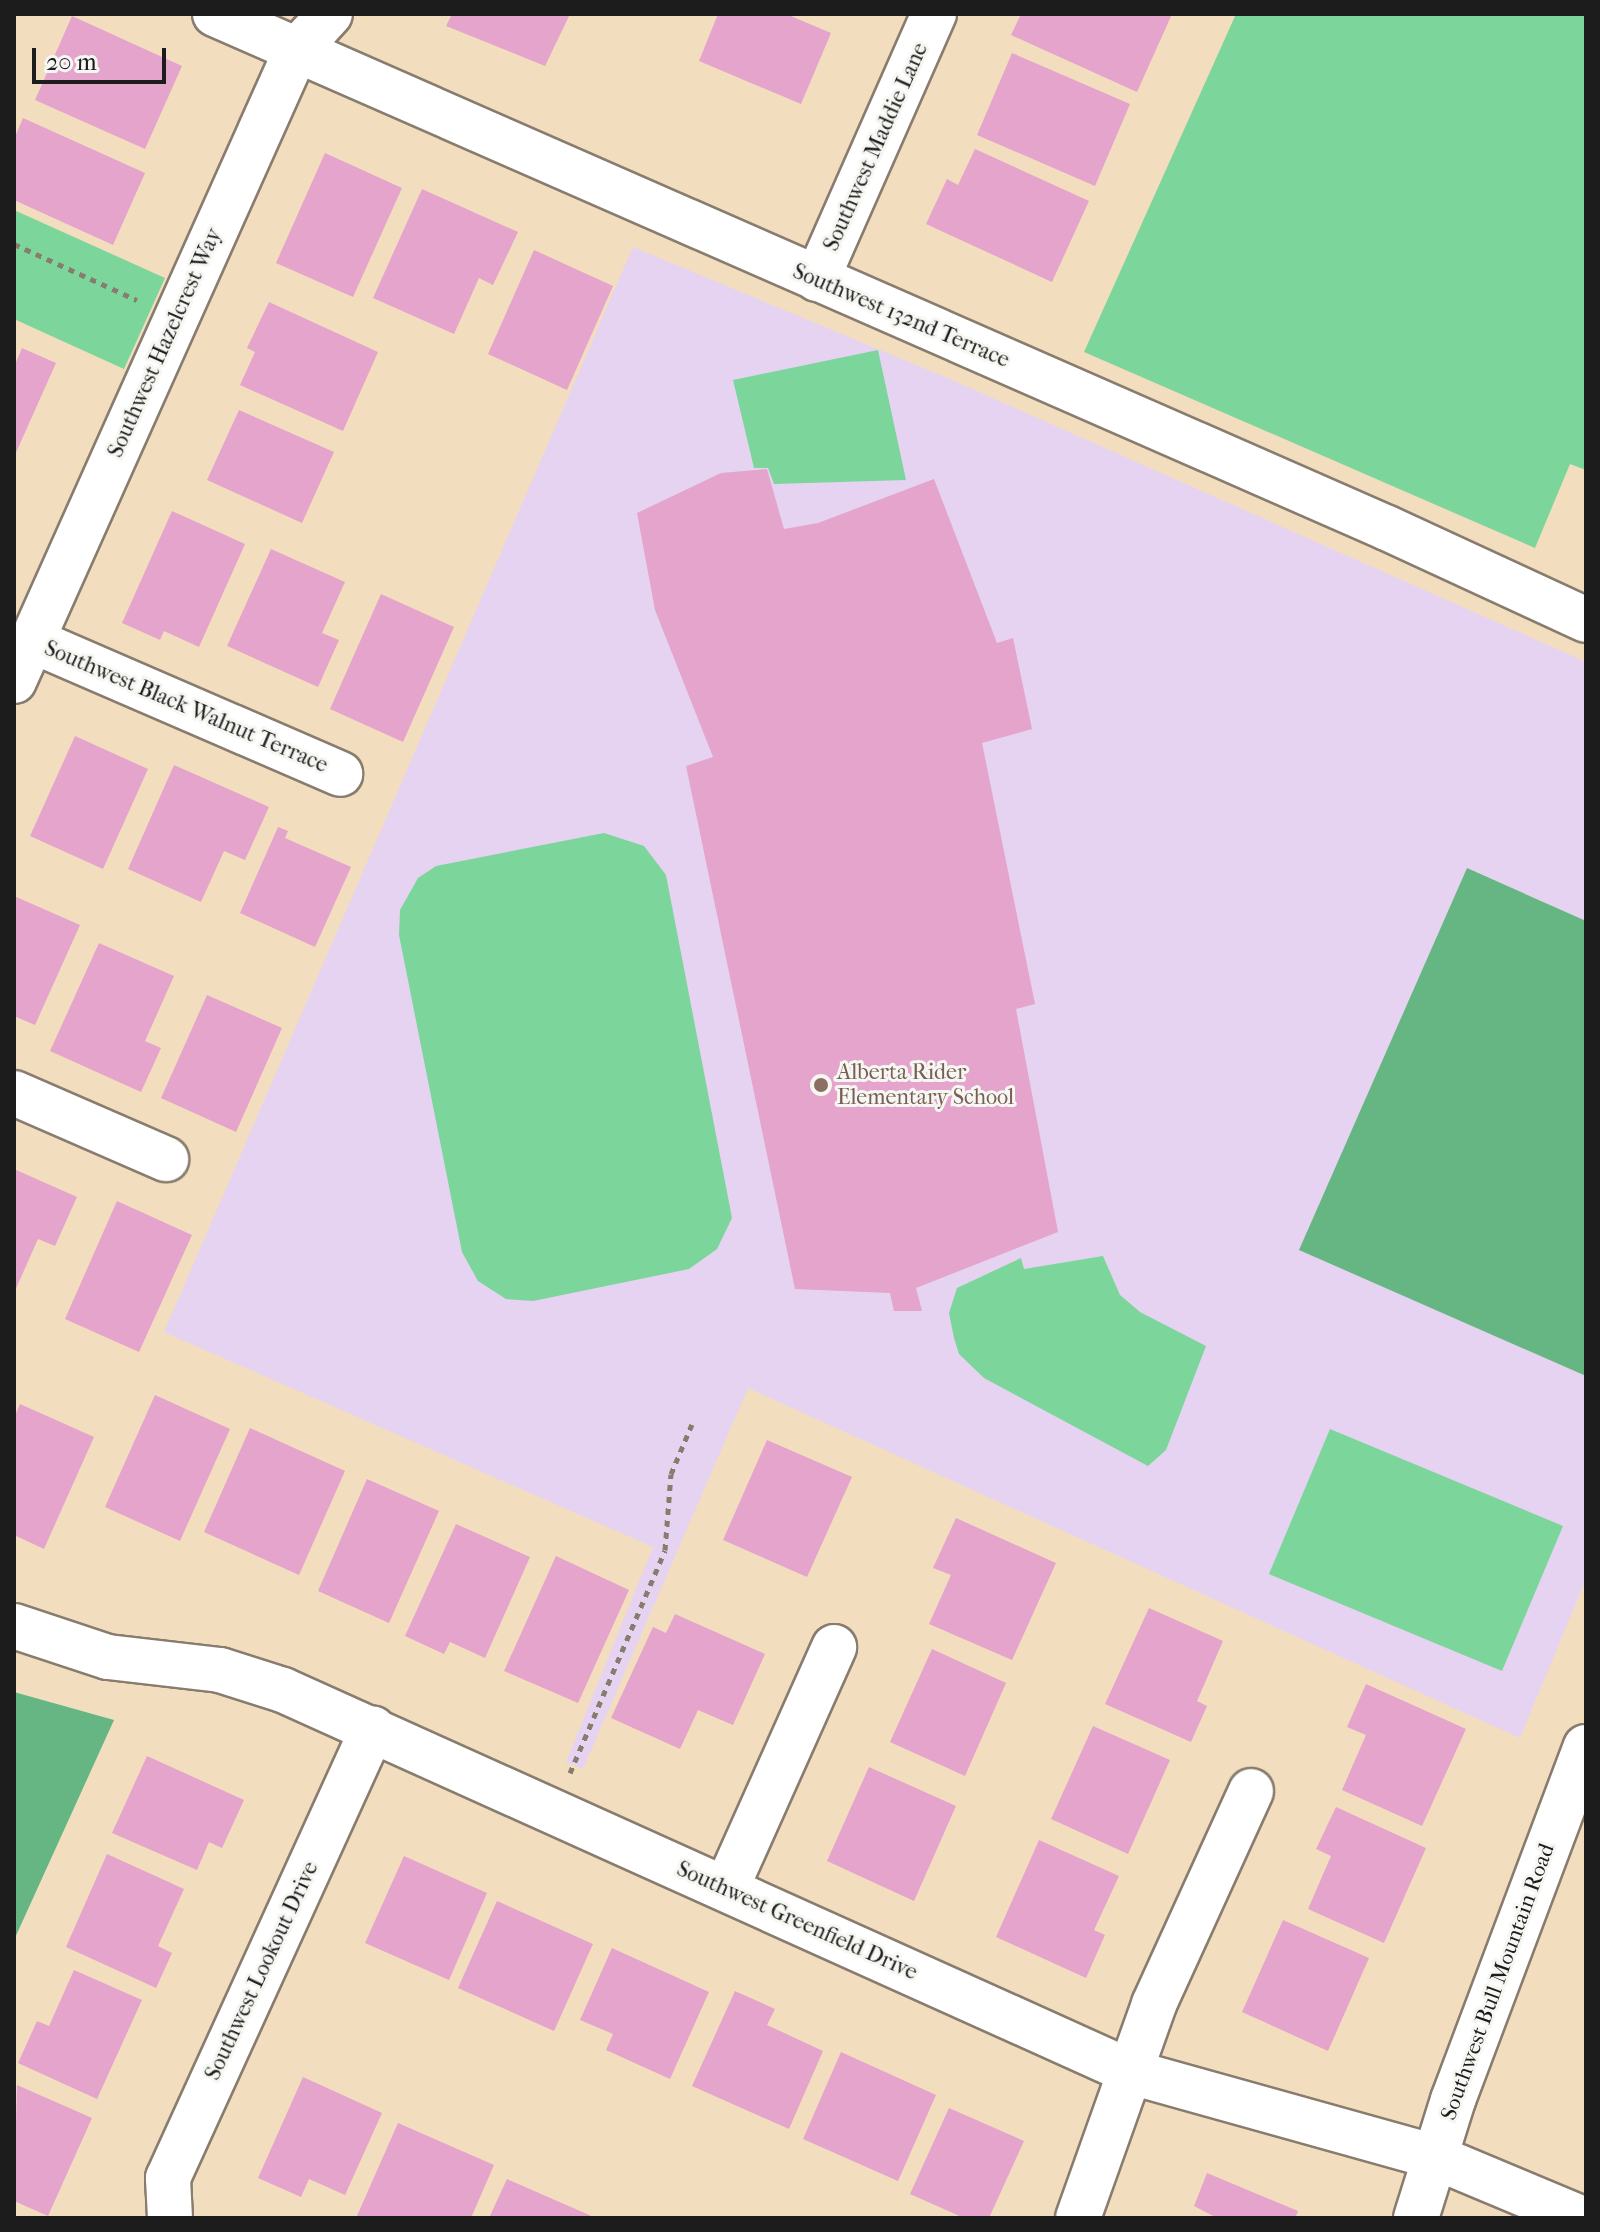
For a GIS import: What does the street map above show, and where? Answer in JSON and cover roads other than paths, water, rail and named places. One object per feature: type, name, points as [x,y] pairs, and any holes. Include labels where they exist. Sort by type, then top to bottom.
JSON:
[{"type":"street","name":"Southwest 132nd Terrace","points":[[215,14],[1586,620]]},
{"type":"street","name":"Southwest Hazelcrest Way","points":[[14,681],[296,51],[330,14]]},
{"type":"street","name":"Southwest Maddie Lane","points":[[817,279],[934,14]]},
{"type":"street","name":"Southwest Black Walnut Terrace","points":[[31,640],[340,774]]},
{"type":"street","points":[[14,1093],[166,1159]]},
{"type":"street","name":"Southwest Greenfield Drive","points":[[14,1626],[108,1657],[220,1670],[283,1690],[1131,2072],[1435,2157],[1581,2218]]},
{"type":"street","points":[[726,1889],[834,1647]]},
{"type":"street","name":"Southwest Lookout Drive","points":[[170,2218],[168,2178],[373,1728]]},
{"type":"street","name":"Southwest Bull Mountain Road","points":[[1416,2218],[1435,2157],[1586,1747]]},
{"type":"street","points":[[1078,2218],[1154,2004],[1251,1791]]},
{"type":"place","name":"Alberta Rider Elementary School","points":[[821,1085]]}]
